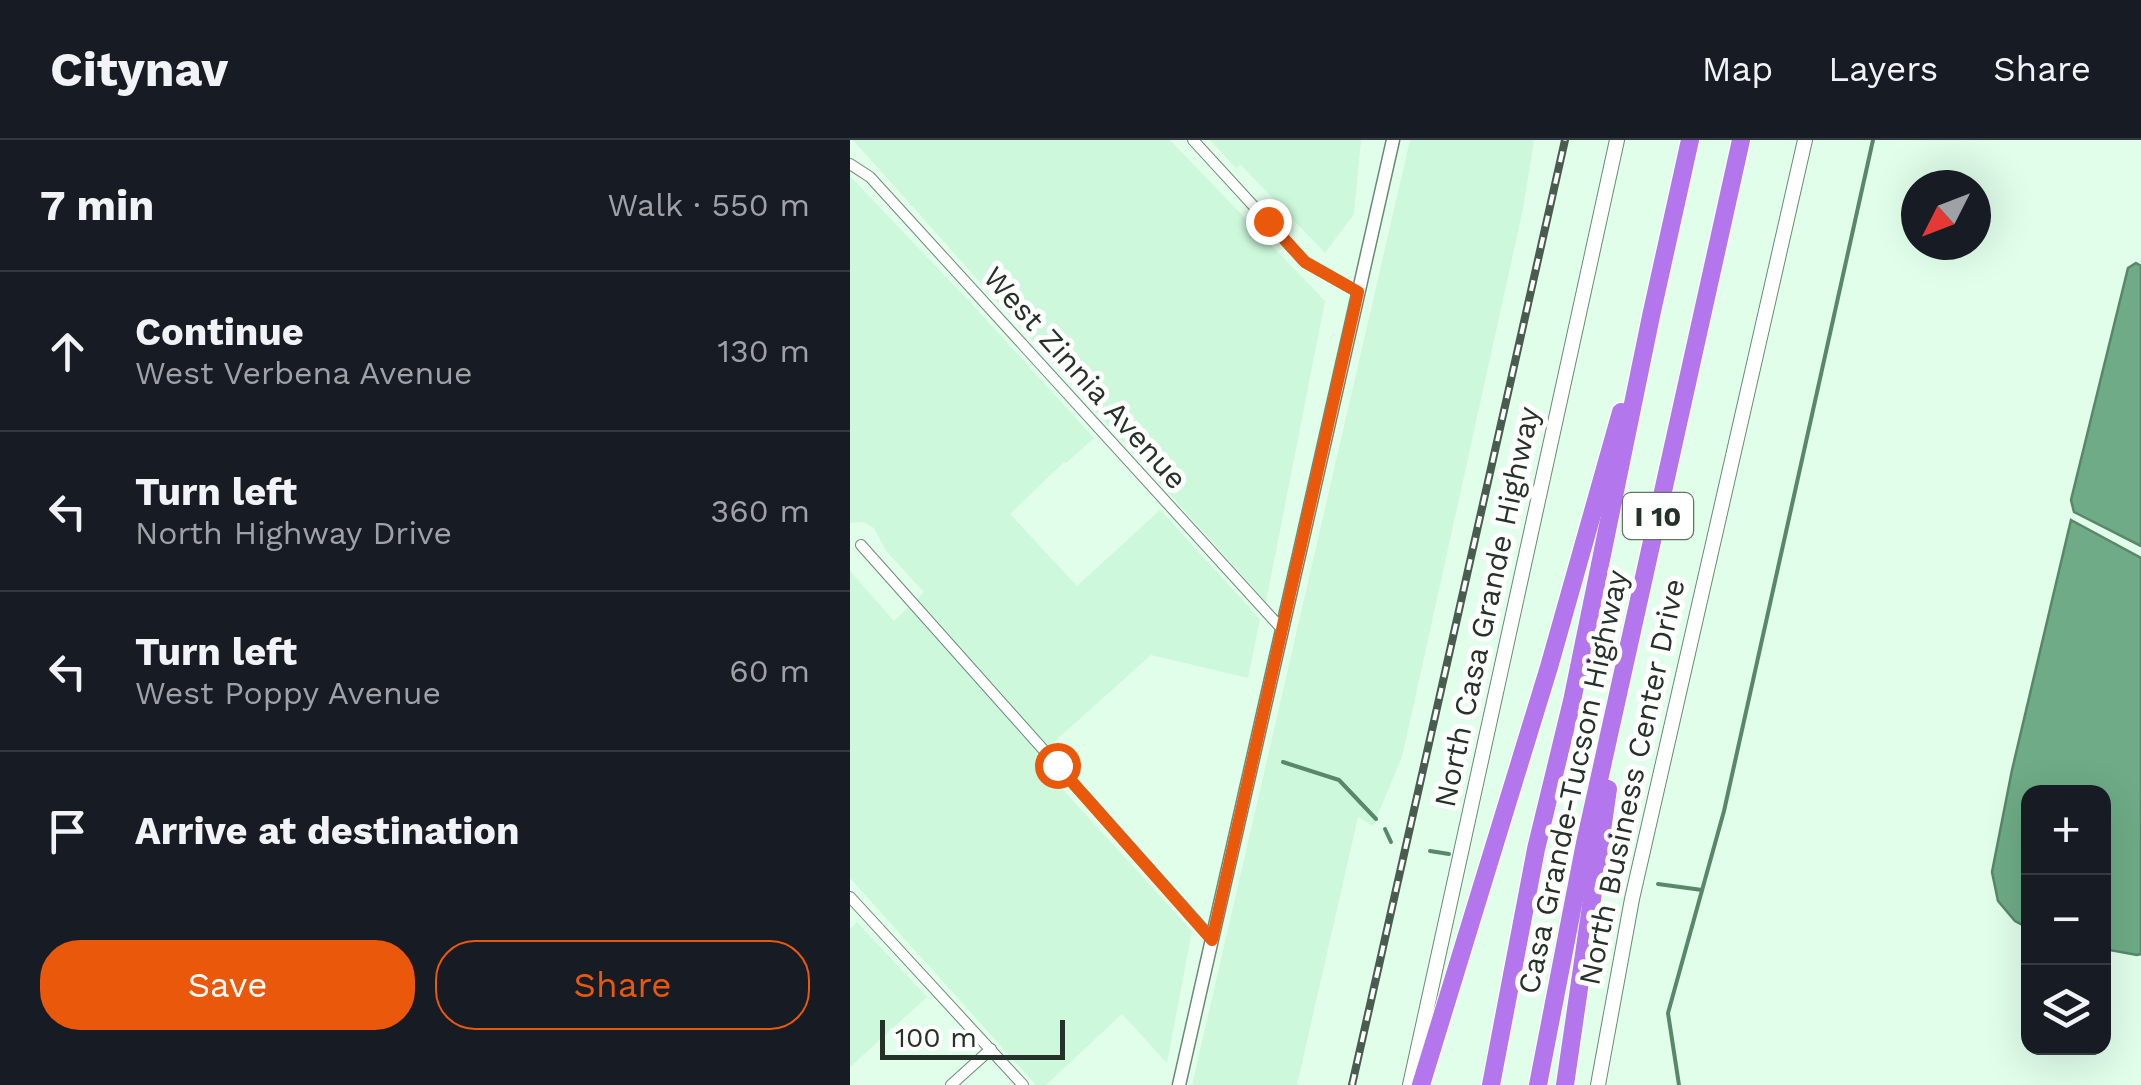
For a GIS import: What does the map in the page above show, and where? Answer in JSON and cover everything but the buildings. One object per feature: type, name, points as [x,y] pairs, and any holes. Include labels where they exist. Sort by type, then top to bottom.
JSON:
[{"type":"highway","name":"Casa Grande-Tucson Highway","points":[[1491,1085],[1536,849],[1572,701],[1690,140]]},
{"type":"highway","name":"Casa Grande-Tucson Highway","points":[[1538,1085],[1574,893],[1741,140]]},
{"type":"highway","points":[[1421,1085],[1539,700],[1650,316]]},
{"type":"highway","points":[[1565,1085],[1626,659]]},
{"type":"main road","name":"North Casa Grande Highway","points":[[1410,1085],[1617,140]]},
{"type":"main road","name":"North Business Center Drive","points":[[1598,1085],[1636,880],[1805,140]]},
{"type":"street","points":[[1193,140],[1305,262],[1358,292]]},
{"type":"street","points":[[1179,1085],[1392,140]]},
{"type":"street","name":"West Zinnia Avenue","points":[[850,164],[870,178],[1281,628]]},
{"type":"street","points":[[861,545],[1212,940]]},
{"type":"street","points":[[850,898],[1023,1085]]},
{"type":"street","points":[[952,1085],[990,1049]]},
{"type":"shaded area","points":[[853,140],[1170,140],[1325,301],[1266,602]]},
{"type":"shaded area","points":[[1210,140],[1361,140],[1354,214],[1325,253],[1241,165],[1236,168]]},
{"type":"shaded area","points":[[1410,140],[1534,140],[1523,209],[1402,757],[1373,826],[1358,817],[1297,1085],[1192,1085]]},
{"type":"shaded area","points":[[850,176],[1094,438],[1010,514],[1077,586],[1160,510],[1260,619],[1248,678],[1151,655],[1035,759],[1192,931],[1167,1063],[1122,1014],[1046,1085],[1036,1085],[850,878],[850,571],[894,621],[924,592],[886,551],[874,528],[864,522],[850,523]]},
{"type":"shaded area","points":[[2136,263],[2141,266],[2141,546],[2074,512],[2071,500],[2128,268]]},
{"type":"shaded area","points":[[2071,520],[2141,558],[2141,954],[2111,950],[2111,785],[2021,785],[2021,924],[1998,901],[1992,872]]},
{"type":"shaded area","points":[[857,922],[927,997],[850,1067],[850,929]]},
{"type":"waterway","points":[[1679,1085],[1668,1013],[1724,811],[1873,140]]},
{"type":"waterway","points":[[1283,762],[1339,780],[1376,819]]},
{"type":"waterway","points":[[1385,829],[1391,842]]},
{"type":"waterway","points":[[1430,851],[1449,854]]},
{"type":"waterway","points":[[1658,884],[1702,890]]},
{"type":"railway","points":[[1352,1085],[1565,140]]},
{"type":"route","points":[[1057,765],[1212,940],[1358,292],[1305,262],[1268,221]]}]
